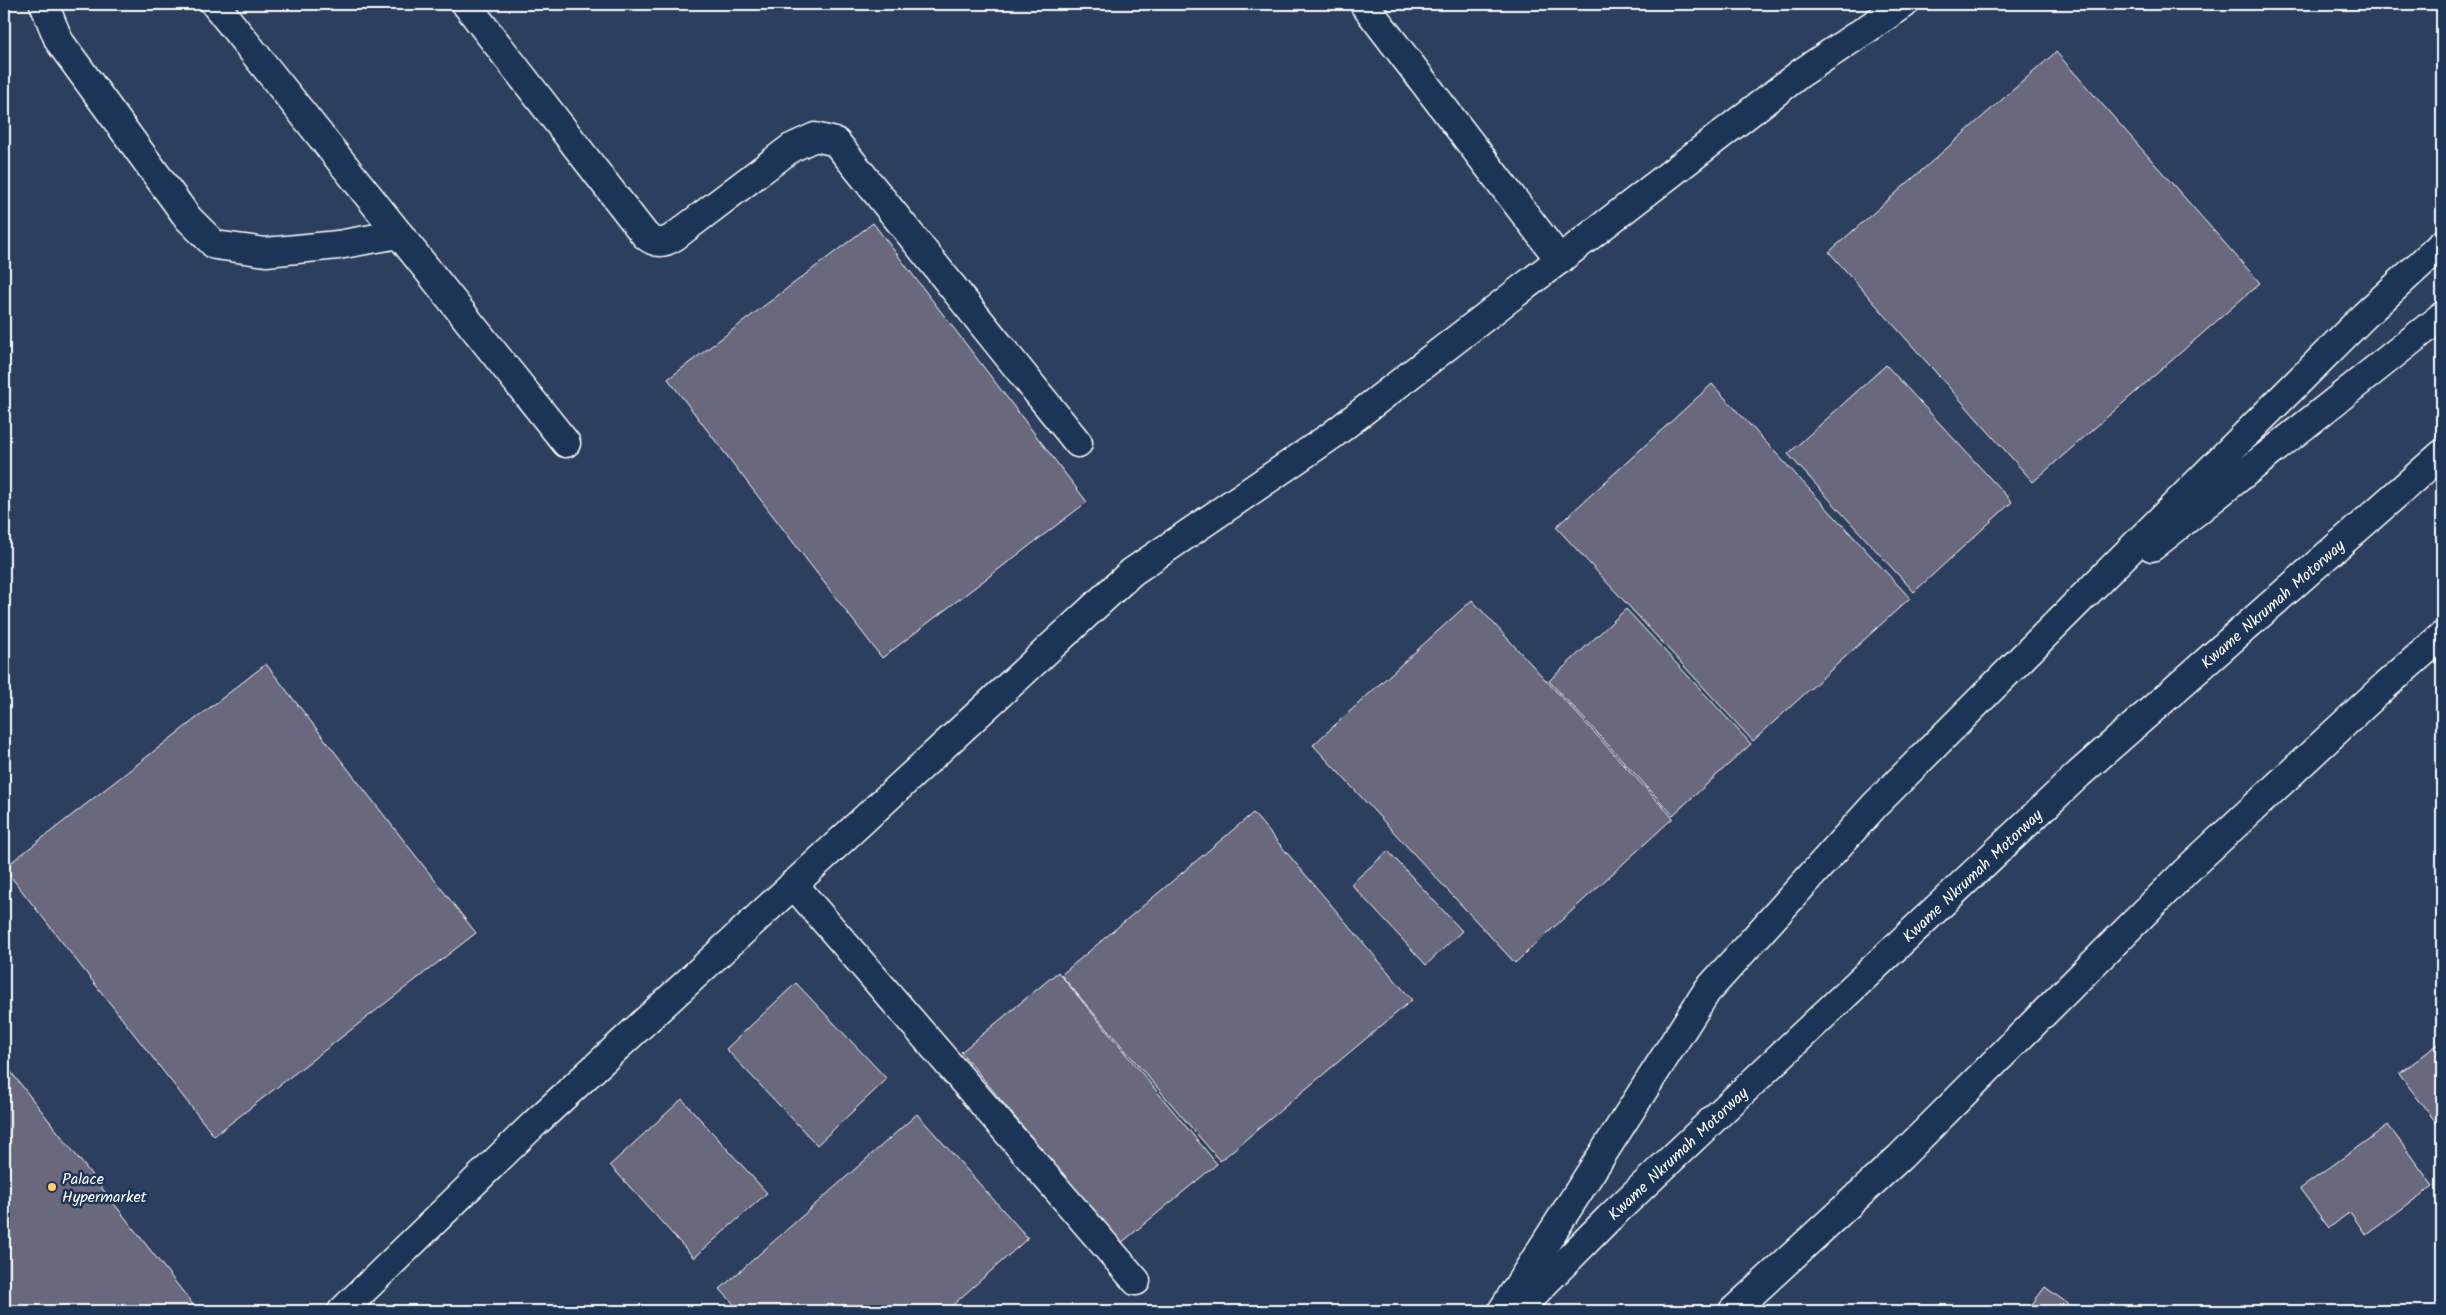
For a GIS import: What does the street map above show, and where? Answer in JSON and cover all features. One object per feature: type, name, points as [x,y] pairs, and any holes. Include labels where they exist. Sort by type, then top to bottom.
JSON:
[{"type":"main road","points":[[44,4],[59,41],[188,218],[214,245],[266,252],[338,245],[399,234]]},
{"type":"main road","points":[[215,4],[566,443]]},
{"type":"main road","points":[[466,4],[644,235],[653,242],[665,243],[674,237],[791,148],[815,137],[836,142],[1078,443]]},
{"type":"main road","points":[[1364,4],[1560,260]]},
{"type":"main road","points":[[342,1311],[534,1124],[1132,572],[1331,436],[1801,73],[1904,4]]},
{"type":"main road","points":[[1502,1311],[1706,991],[1875,805],[2045,632],[2365,315],[2442,244]]},
{"type":"main road","points":[[2045,632],[2442,316]]},
{"type":"main road","name":"Kwame Nkrumah Motorway","points":[[1517,1311],[1609,1218],[2079,774],[2442,454]]},
{"type":"main road","points":[[1734,1311],[1900,1157],[2192,864],[2386,685],[2442,636]]},
{"type":"main road","points":[[794,884],[1136,1281]]},
{"type":"building","points":[[2056,52],[2260,283],[2033,482],[1829,252]]},
{"type":"building","points":[[873,223],[1087,502],[882,658],[668,379]]},
{"type":"building","points":[[1886,365],[2012,502],[1914,592],[1788,454]]},
{"type":"building","points":[[1712,384],[1910,598],[1753,741],[1556,527]]},
{"type":"building","points":[[1472,600],[1673,818],[1515,963],[1313,745]]},
{"type":"building","points":[[1626,609],[1751,744],[1673,815],[1549,681]]},
{"type":"building","points":[[266,664],[476,933],[214,1136],[4,868]]},
{"type":"building","points":[[1253,813],[1412,1000],[1220,1161],[1061,975]]},
{"type":"building","points":[[1388,851],[1462,931],[1426,965],[1351,884]]},
{"type":"building","points":[[1058,972],[1217,1164],[1120,1244],[961,1052]]},
{"type":"building","points":[[796,983],[887,1079],[817,1145],[726,1049]]},
{"type":"building","points":[[2442,1041],[2442,1130],[2399,1074]]},
{"type":"building","name":"Palace Hypermarket","points":[[4,1063],[198,1311],[4,1311]]},
{"type":"building","points":[[682,1099],[767,1193],[694,1258],[610,1165]]},
{"type":"building","points":[[917,1114],[1028,1238],[946,1311],[740,1311],[720,1289]]},
{"type":"building","points":[[2388,1125],[2433,1186],[2366,1235],[2350,1212],[2329,1228],[2300,1189]]},
{"type":"building","points":[[2045,1287],[2078,1311],[2027,1311]]},
{"type":"place","name":"Palace Hypermarket","points":[[52,1187]]}]
